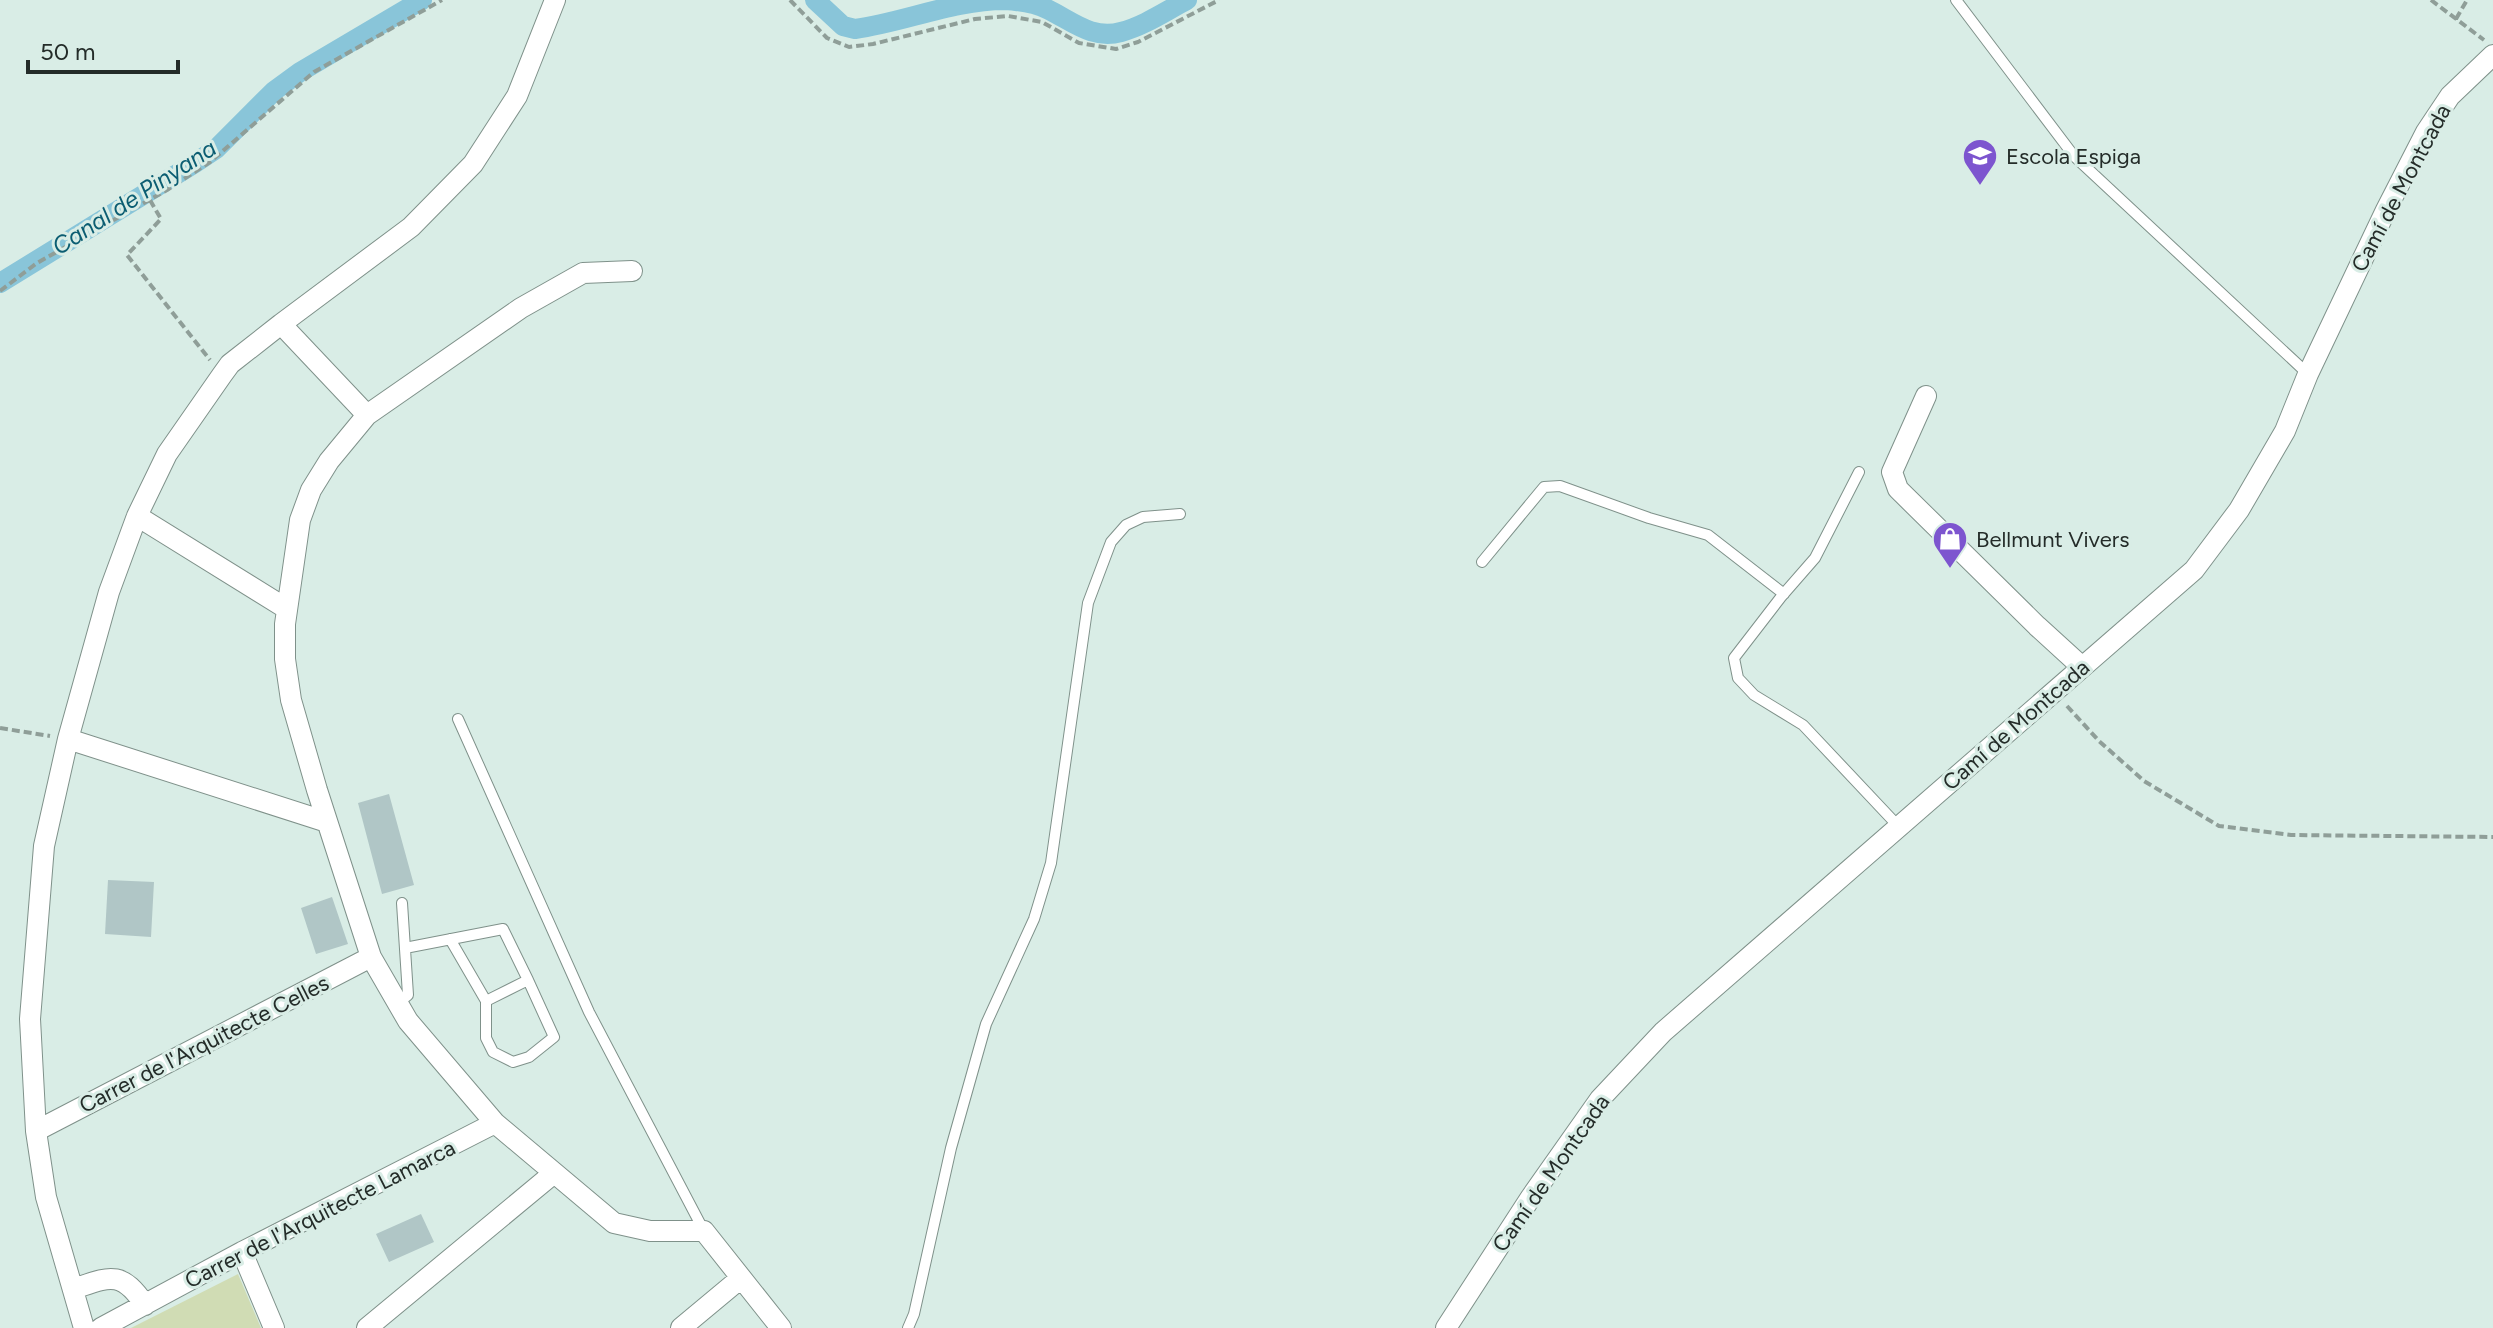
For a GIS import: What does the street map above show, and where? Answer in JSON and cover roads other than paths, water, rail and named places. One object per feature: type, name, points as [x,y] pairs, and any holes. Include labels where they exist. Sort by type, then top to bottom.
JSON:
[{"type":"street","points":[[84,1328],[46,1197],[36,1131],[30,1019],[44,846],[68,739],[109,592],[137,516],[167,454],[230,364],[411,227],[473,164],[517,96],[555,0]]},
{"type":"street","name":"Camí de Montcada","points":[[1446,1328],[1531,1197],[1600,1099],[1663,1032],[2194,570],[2239,510],[2285,431],[2308,374],[2426,132],[2450,96],[2493,55]]},
{"type":"street","points":[[632,271],[583,273],[521,308],[367,415],[329,461],[311,490],[300,520],[287,609],[285,659],[291,700],[371,957],[408,1021],[495,1123],[614,1223],[650,1231],[704,1231],[781,1328]]},
{"type":"street","points":[[281,324],[367,415]]},
{"type":"street","points":[[1926,396],[1892,472],[1898,489],[2082,667]]},
{"type":"street","points":[[137,516],[287,609]]},
{"type":"street","points":[[68,739],[327,822]]},
{"type":"street","name":"Carrer de l'Arquitecte Celles","points":[[36,1131],[371,957]]},
{"type":"street","name":"Carrer de l'Arquitecte Lamarca","points":[[101,1328],[495,1123]]},
{"type":"street","points":[[367,1328],[554,1173]]},
{"type":"street","points":[[242,1252],[274,1328]]},
{"type":"street","points":[[681,1328],[741,1278]]},
{"type":"street","points":[[73,1289],[102,1280],[127,1282],[145,1305]]},
{"type":"lane","points":[[1956,0],[2074,156],[2308,374]]},
{"type":"lane","points":[[1859,472],[1815,558],[1734,658],[1738,678],[1754,695],[1803,725],[1900,828]]},
{"type":"lane","points":[[1482,562],[1544,487],[1560,486],[1649,518],[1708,535],[1784,594]]},
{"type":"lane","points":[[908,1328],[914,1314],[951,1148],[986,1024],[1034,919],[1051,863],[1088,603],[1111,542],[1126,525],[1143,517],[1180,514]]},
{"type":"lane","points":[[458,719],[589,1012],[704,1231]]},
{"type":"lane","points":[[398,1003],[408,995],[402,903]]},
{"type":"lane","points":[[405,948],[450,939],[503,929],[554,1037],[529,1057],[513,1062],[493,1052],[486,1038],[486,1001],[450,939]]},
{"type":"lane","points":[[486,1001],[528,980]]},
{"type":"waterway","name":"Canal de Pinyana","points":[[0,283],[216,149],[274,91],[300,72],[422,0]]},
{"type":"waterway","name":"Canal de Pinyana","points":[[815,0],[843,26],[855,29],[948,7],[1005,0],[1037,5],[1082,28],[1111,34],[1138,26],[1187,0]]},
{"type":"place","name":"Escola Espiga","points":[[1980,187]]},
{"type":"place","name":"Bellmunt Vivers","points":[[1950,570]]}]
